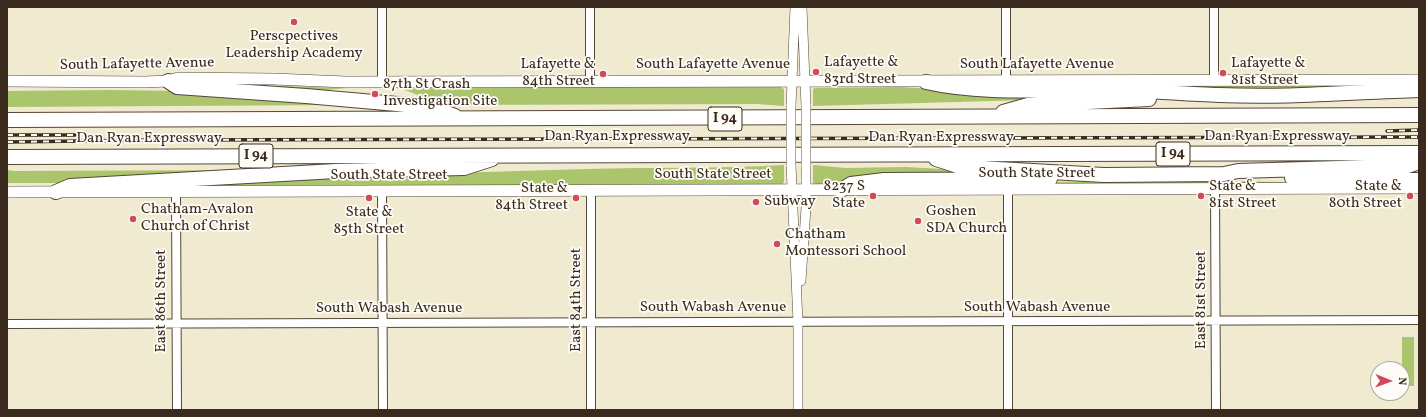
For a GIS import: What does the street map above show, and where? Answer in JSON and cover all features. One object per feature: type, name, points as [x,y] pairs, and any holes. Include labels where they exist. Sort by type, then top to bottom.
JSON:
[{"type":"highway","points":[[168,81],[177,87],[431,107],[463,119]]},
{"type":"highway","points":[[926,82],[944,86],[994,89],[1129,90],[1219,95],[1334,94],[1419,100]]},
{"type":"highway","points":[[1334,94],[1419,90]]},
{"type":"highway","points":[[988,117],[1028,105],[1198,98],[1219,95]]},
{"type":"highway","name":"Dan Ryan Expressway","points":[[7,120],[1419,115]]},
{"type":"highway","name":"Dan Ryan Expressway","points":[[7,157],[1419,153]]},
{"type":"highway","points":[[56,192],[70,186],[336,171],[464,168],[505,155]]},
{"type":"highway","points":[[926,155],[961,167],[1104,175],[1224,174],[1238,171],[1408,166],[1419,162]]},
{"type":"highway","points":[[1224,174],[1238,177],[1419,180]]},
{"type":"highway","points":[[840,190],[851,184],[884,180],[1027,180],[1087,178],[1104,175]]},
{"type":"main road","name":"South Lafayette Avenue","points":[[7,81],[168,81],[178,78],[382,82],[806,80],[926,82],[945,79],[1214,81],[1419,80]]},
{"type":"main road","name":"South State Street","points":[[7,192],[1419,188]]},
{"type":"street","points":[[382,7],[382,82]]},
{"type":"street","points":[[590,7],[590,81]]},
{"type":"street","points":[[795,7],[791,80],[791,190],[798,322],[798,410]]},
{"type":"street","points":[[798,322],[806,190],[806,80],[802,7]]},
{"type":"street","points":[[1006,7],[1006,80]]},
{"type":"street","points":[[1214,7],[1214,81]]},
{"type":"street","points":[[1008,189],[1008,410]]},
{"type":"street","name":"East 81st Street","points":[[1215,189],[1216,410]]},
{"type":"street","points":[[382,191],[383,410]]},
{"type":"street","name":"East 84th Street","points":[[591,191],[591,410]]},
{"type":"street","name":"East 86th Street","points":[[176,192],[177,410]]},
{"type":"street","name":"South Wabash Avenue","points":[[7,324],[1419,320]]},
{"type":"green space","points":[[220,84],[347,88],[302,92]]},
{"type":"green space","points":[[1379,85],[1262,88],[1144,86]]},
{"type":"green space","points":[[779,86],[784,89],[784,106],[757,104],[450,105],[436,102],[396,88]]},
{"type":"green space","points":[[901,87],[1009,94],[1136,97],[813,106],[813,89],[815,88]]},
{"type":"green space","points":[[7,91],[182,91],[337,105],[7,107]]},
{"type":"green space","points":[[784,165],[784,182],[782,185],[151,186],[478,172]]},
{"type":"green space","points":[[813,165],[845,168],[906,167],[1034,174],[856,180],[818,185],[813,183]]},
{"type":"green space","points":[[7,170],[260,170],[56,183],[7,183]]},
{"type":"green space","points":[[1143,180],[1283,183],[1057,184],[1057,182]]},
{"type":"green space","points":[[1402,337],[1414,337],[1414,386],[1410,386],[1410,361],[1402,361]]},
{"type":"railway","points":[[1387,131],[1419,130]]},
{"type":"railway","points":[[7,135],[75,135]]},
{"type":"railway","points":[[7,142],[157,140],[1419,137]]},
{"type":"place","name":"Perscpectives Leadership Academy","points":[[294,22]]},
{"type":"place","name":"Lafayette & 83rd Street","points":[[816,72]]},
{"type":"place","name":"Lafayette & 81st Street","points":[[1223,73]]},
{"type":"place","name":"Lafayette & 84th Street","points":[[603,74]]},
{"type":"place","name":"87th St Crash Investigation Site","points":[[375,94]]},
{"type":"place","name":"8237 S State","points":[[873,196]]},
{"type":"place","name":"State & 81st Street","points":[[1201,196]]},
{"type":"place","name":"State & 80th Street","points":[[1410,196]]},
{"type":"place","name":"State & 85th Street","points":[[369,198]]},
{"type":"place","name":"State & 84th Street","points":[[576,198]]},
{"type":"place","name":"Subway","points":[[756,202]]},
{"type":"place","name":"Chatham-Avalon Church of Christ","points":[[133,219]]},
{"type":"place","name":"Goshen SDA Church","points":[[918,221]]},
{"type":"place","name":"Chatham Montessori School","points":[[777,244]]}]
